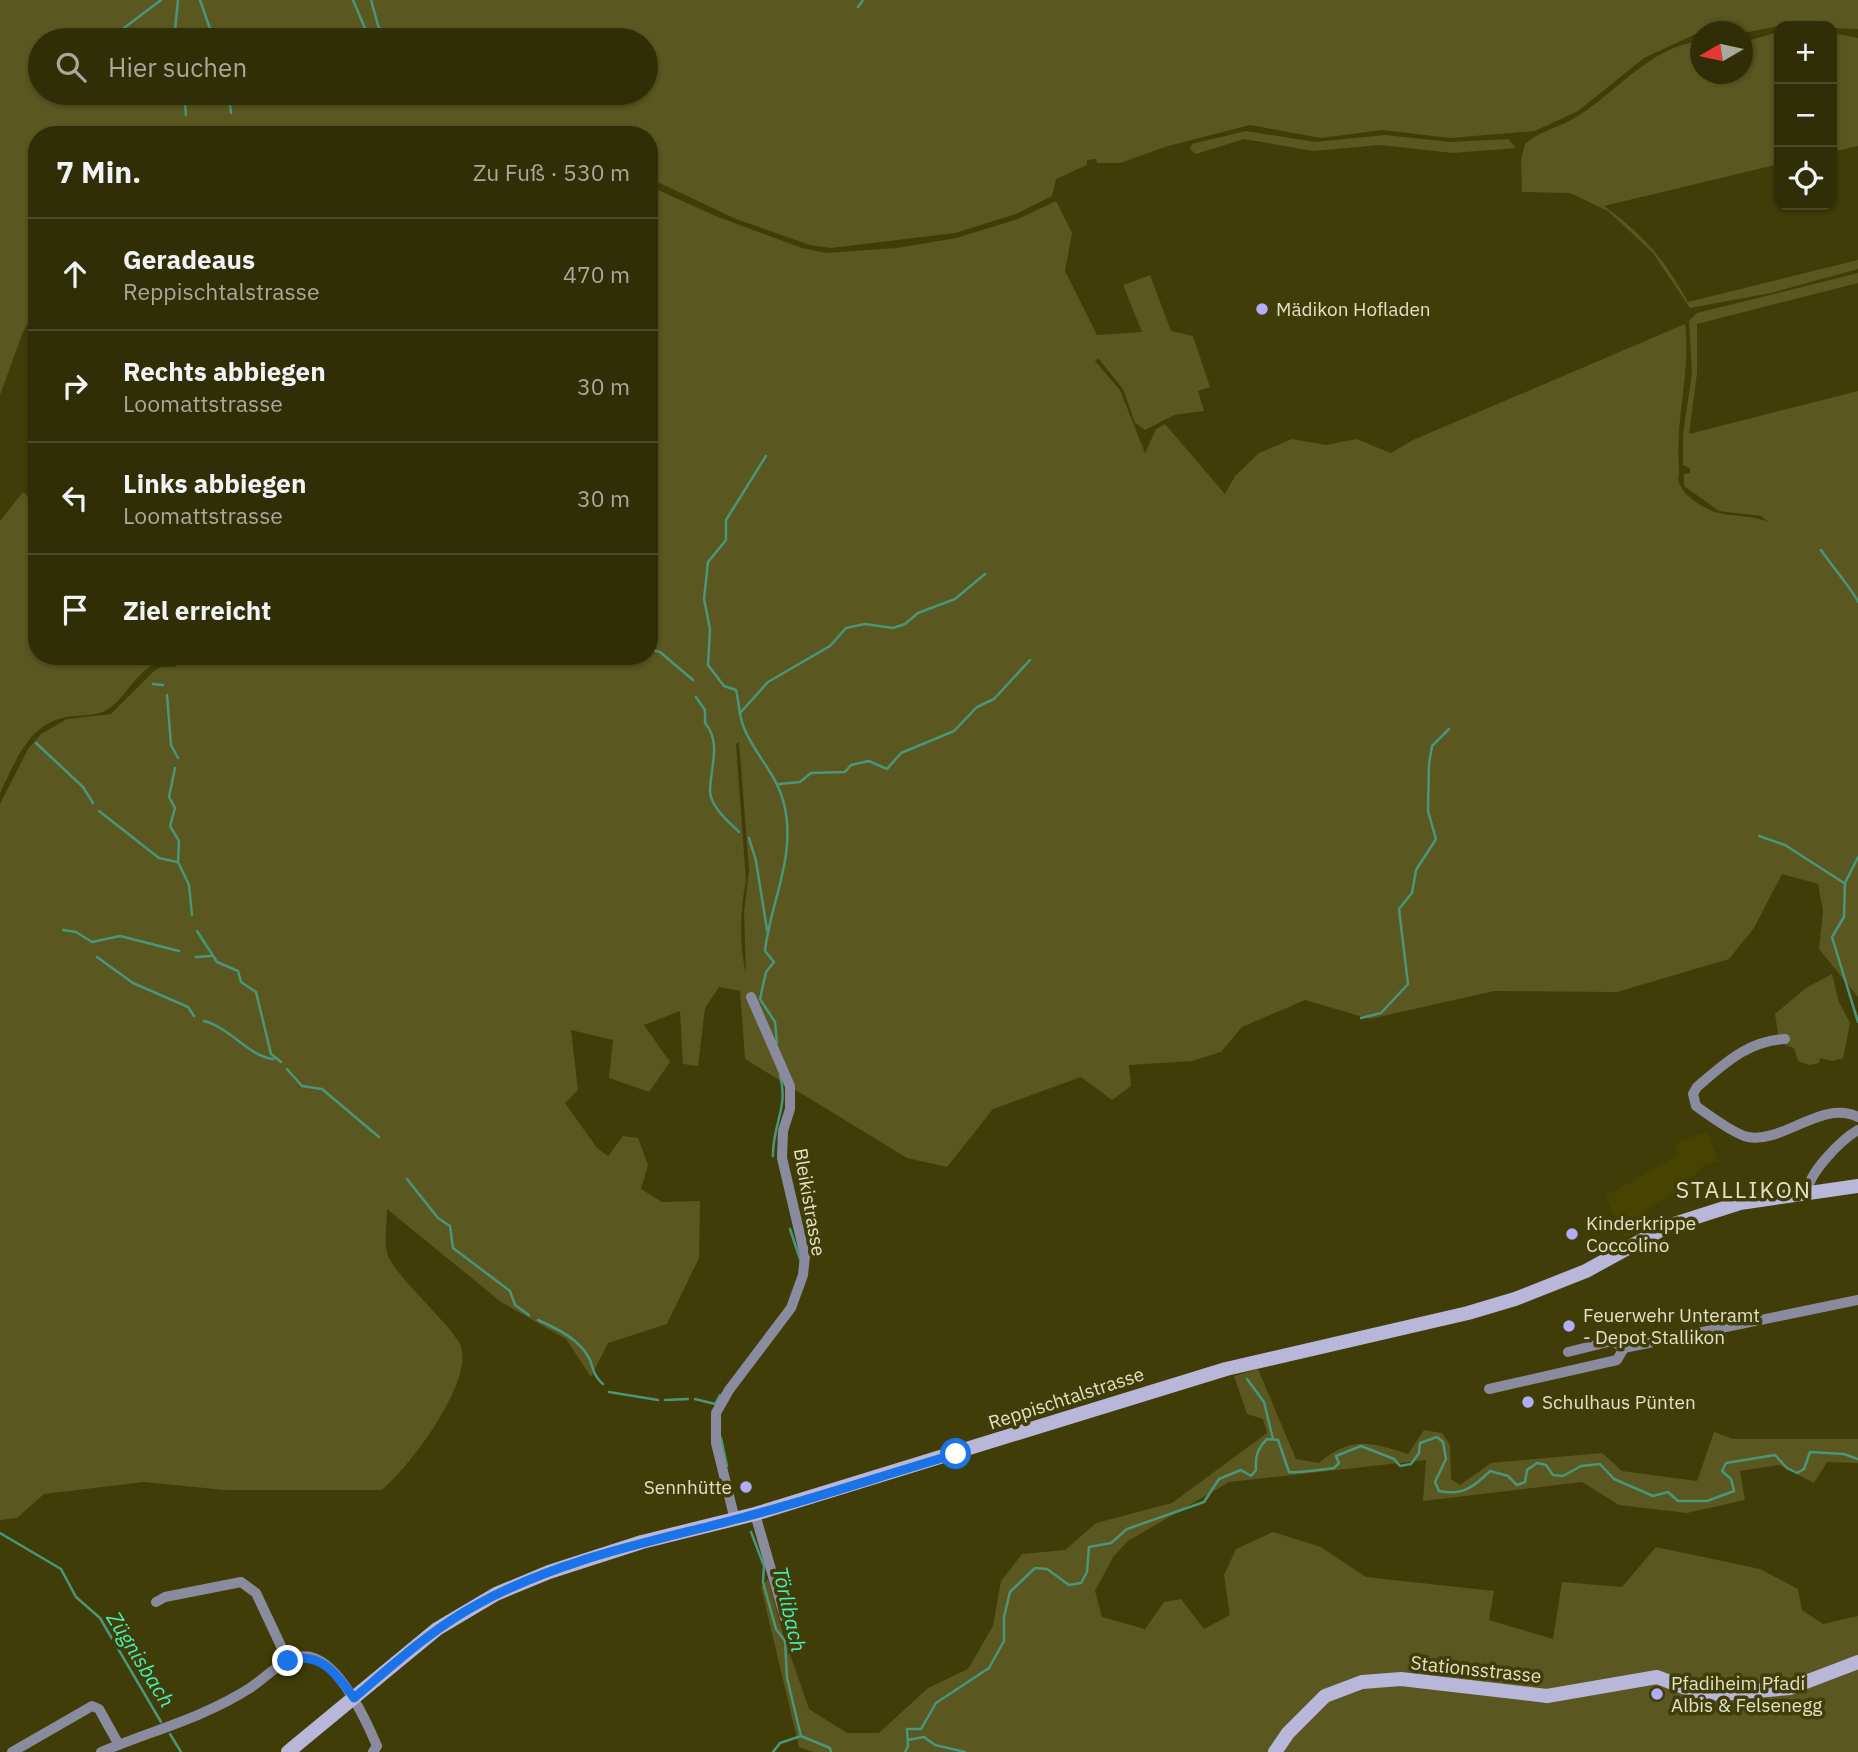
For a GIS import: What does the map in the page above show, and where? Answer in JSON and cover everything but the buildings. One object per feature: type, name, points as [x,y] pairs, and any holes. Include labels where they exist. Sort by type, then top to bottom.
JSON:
[{"type":"main road","name":"Reppischtalstrasse","points":[[288,1752],[437,1629],[496,1594],[549,1572],[610,1552],[755,1514],[1214,1372],[1468,1313],[1515,1299],[1586,1271],[1668,1226],[1740,1203],[1858,1186]]},
{"type":"main road","name":"Stationsstrasse","points":[[1276,1751],[1288,1733],[1325,1696],[1362,1682],[1401,1679],[1547,1696],[1657,1677],[1690,1690],[1720,1695],[1790,1688],[1858,1662]]},
{"type":"street","name":"Bleikistrasse","points":[[735,1520],[716,1443],[716,1413],[792,1308],[803,1275],[805,1256],[782,1158],[783,1131],[790,1109],[790,1086],[751,997]]},
{"type":"street","points":[[1785,1039],[1757,1043],[1735,1054],[1693,1094],[1696,1106],[1747,1137],[1764,1136],[1840,1112],[1858,1117]]},
{"type":"street","points":[[1808,1192],[1810,1179],[1845,1139],[1858,1130]]},
{"type":"street","points":[[1568,1352],[1612,1341],[1624,1348],[1858,1300]]},
{"type":"street","points":[[1489,1389],[1617,1360],[1624,1348]]},
{"type":"street","points":[[755,1514],[785,1618]]},
{"type":"street","points":[[156,1602],[165,1597],[241,1582],[256,1593],[288,1661]]},
{"type":"street","points":[[101,1752],[198,1716],[249,1688],[288,1661],[310,1657],[323,1662],[354,1698],[375,1749]]},
{"type":"street","points":[[12,1752],[92,1706],[99,1709],[119,1745]]},
{"type":"shaded area","points":[[0,0],[1858,0],[1858,29],[1837,28],[1837,21],[1774,21],[1774,27],[1753,31],[1753,21],[1690,21],[1690,37],[1644,58],[1578,111],[1535,131],[1450,138],[1382,130],[1321,138],[1250,125],[1168,146],[1120,163],[1087,160],[1087,165],[1056,179],[1052,196],[1016,214],[955,233],[831,248],[810,245],[736,219],[658,182],[658,126],[28,126],[28,324],[0,395]]},
{"type":"shaded area","points":[[1774,33],[1774,165],[1604,206],[1631,227],[1652,249],[1688,302],[1858,260],[1858,269],[1771,293],[1690,308],[1653,253],[1608,211],[1570,193],[1522,192],[1521,159],[1525,144],[1578,116],[1650,61],[1665,52],[1690,43],[1690,84],[1753,84],[1753,39]]},
{"type":"shaded area","points":[[1837,34],[1858,38],[1858,146],[1837,151]]},
{"type":"shaded area","points":[[1246,131],[1315,142],[1385,135],[1450,142],[1508,139],[1516,148],[1453,153],[1380,145],[1313,151],[1244,139],[1196,154],[1190,149],[1192,144]]},
{"type":"shaded area","points":[[658,190],[718,217],[802,248],[826,253],[897,248],[956,238],[1018,219],[1056,201],[1072,233],[1065,271],[1097,335],[1142,332],[1123,285],[1150,275],[1171,331],[1193,336],[1210,387],[1198,391],[1204,411],[1174,415],[1145,430],[1135,423],[1123,389],[1098,358],[1095,361],[1120,390],[1145,453],[1156,429],[1165,424],[1225,494],[1235,476],[1259,453],[1292,439],[1326,445],[1356,439],[1391,453],[1413,440],[1685,324],[1686,360],[1679,432],[1679,483],[1690,498],[1702,506],[1729,515],[1768,522],[1761,516],[1719,511],[1684,486],[1684,474],[1690,473],[1690,468],[1683,465],[1683,435],[1692,373],[1689,321],[1697,313],[1858,273],[1858,283],[1697,324],[1697,373],[1689,434],[1858,391],[1858,997],[1819,949],[1823,911],[1818,884],[1782,874],[1754,928],[1729,959],[1617,992],[1494,991],[1370,1019],[1305,1000],[1242,1027],[1221,1052],[1192,1061],[1129,1065],[1131,1086],[1112,1100],[1081,1077],[993,1109],[947,1167],[907,1158],[745,1059],[740,991],[719,987],[705,1008],[698,1066],[683,1064],[680,1011],[644,1025],[670,1062],[649,1092],[609,1078],[613,1040],[571,1030],[578,1090],[565,1103],[597,1148],[608,1156],[623,1136],[638,1138],[648,1165],[641,1189],[662,1202],[700,1201],[699,1258],[667,1324],[608,1343],[591,1377],[566,1339],[501,1302],[387,1209],[386,1242],[391,1261],[454,1334],[460,1344],[462,1360],[458,1379],[437,1422],[408,1463],[382,1490],[225,1490],[144,1482],[44,1494],[17,1518],[0,1520],[0,804],[28,749],[41,734],[67,719],[111,714],[154,671],[161,667],[658,665]],"holes":[[[739,742],[749,870],[744,912],[746,974],[741,939],[746,880],[736,744]]]},
{"type":"shaded area","points":[[23,492],[28,497],[28,665],[152,665],[110,708],[94,714],[59,719],[40,729],[22,750],[0,793],[0,521]]},
{"type":"shaded area","points":[[1832,974],[1839,1002],[1850,1023],[1843,1058],[1832,1061],[1820,1058],[1819,1063],[1809,1065],[1798,1061],[1794,1048],[1785,1045],[1778,1033],[1775,1014],[1806,988]]},
{"type":"shaded area","points":[[1706,1132],[1719,1161],[1704,1165],[1683,1189],[1645,1209],[1652,1222],[1625,1237],[1605,1196],[1678,1156],[1674,1144]]},
{"type":"shaded area","points":[[1258,1369],[1296,1459],[1319,1463],[1330,1454],[1351,1445],[1372,1444],[1408,1454],[1424,1430],[1442,1433],[1450,1445],[1451,1479],[1460,1485],[1491,1463],[1602,1453],[1622,1471],[1697,1481],[1714,1432],[1733,1439],[1858,1439],[1858,1463],[1827,1462],[1814,1483],[1779,1465],[1740,1471],[1745,1500],[1687,1513],[1619,1505],[1582,1482],[1423,1501],[1426,1460],[1229,1482],[1128,1541],[1113,1557],[1095,1591],[1102,1617],[1145,1629],[1164,1602],[1181,1599],[1204,1629],[1230,1615],[1224,1575],[1236,1549],[1273,1532],[1321,1547],[1366,1577],[1494,1591],[1489,1620],[1553,1639],[1562,1582],[1622,1587],[1656,1547],[1760,1569],[1798,1589],[1802,1610],[1823,1624],[1858,1616],[1858,1752],[813,1752],[799,1747],[761,1587],[768,1579],[784,1637],[809,1709],[847,1733],[879,1733],[928,1688],[968,1669],[993,1626],[1001,1581],[1022,1554],[1065,1550],[1096,1523],[1172,1503],[1267,1433],[1263,1419],[1247,1414],[1234,1376]]},
{"type":"waterway","points":[[124,28],[161,0]]},
{"type":"waterway","points":[[175,28],[178,0]]},
{"type":"waterway","points":[[200,0],[210,28]]},
{"type":"waterway","points":[[353,0],[365,28]]},
{"type":"waterway","points":[[371,0],[379,28]]},
{"type":"waterway","points":[[858,7],[863,0]]},
{"type":"waterway","points":[[185,105],[186,115]]},
{"type":"waterway","points":[[230,105],[231,113]]},
{"type":"waterway","points":[[766,456],[726,520],[726,540],[708,562],[704,599],[710,629],[708,665],[724,686],[736,690],[744,728],[776,783],[784,804],[787,823],[785,861],[765,951],[774,962],[766,972],[760,999],[775,1022],[777,1043]]},
{"type":"waterway","points":[[1821,550],[1858,602]]},
{"type":"waterway","points":[[741,712],[768,682],[830,646],[846,628],[865,624],[893,628],[905,624],[918,613],[955,599],[985,574]]},
{"type":"waterway","points":[[658,651],[693,680]]},
{"type":"waterway","points":[[779,784],[800,782],[811,773],[845,772],[851,765],[869,761],[887,769],[901,753],[954,731],[977,707],[994,699],[1030,660]]},
{"type":"waterway","points":[[153,684],[163,685]]},
{"type":"waterway","points":[[167,695],[171,745],[178,758]]},
{"type":"waterway","points":[[696,697],[705,710],[705,723],[713,739],[711,798],[721,814],[739,832]]},
{"type":"waterway","points":[[1361,1018],[1381,1013],[1408,984],[1399,909],[1412,893],[1416,870],[1436,839],[1428,811],[1429,764],[1432,746],[1449,729]]},
{"type":"waterway","points":[[36,743],[83,787],[93,803]]},
{"type":"waterway","points":[[175,768],[169,797],[175,808],[170,826],[179,841],[178,862],[189,885],[192,915]]},
{"type":"waterway","points":[[99,811],[159,858],[177,862]]},
{"type":"waterway","points":[[1759,836],[1785,845],[1844,883]]},
{"type":"waterway","points":[[749,838],[756,861],[767,930]]},
{"type":"waterway","points":[[1858,857],[1845,883],[1844,917],[1832,937],[1858,1022]]},
{"type":"waterway","points":[[63,930],[76,932],[92,942],[120,936],[179,951]]},
{"type":"waterway","points":[[197,931],[217,962],[238,971],[241,982],[256,992],[271,1054],[281,1062]]},
{"type":"waterway","points":[[196,957],[211,956]]},
{"type":"waterway","points":[[97,957],[133,983],[188,1007],[194,1016]]},
{"type":"waterway","points":[[204,1021],[223,1029],[255,1053],[273,1059]]},
{"type":"waterway","points":[[287,1069],[302,1086],[322,1089],[379,1137]]},
{"type":"waterway","points":[[773,1156],[783,1097],[780,1076]]},
{"type":"waterway","points":[[407,1179],[438,1218],[450,1226],[453,1248],[510,1291],[515,1305],[529,1315]]},
{"type":"waterway","points":[[790,1229],[800,1259]]},
{"type":"waterway","points":[[538,1320],[575,1341],[586,1353],[596,1376],[603,1384]]},
{"type":"waterway","points":[[1247,1379],[1264,1402],[1273,1439]]},
{"type":"waterway","points":[[609,1392],[658,1400]]},
{"type":"waterway","points":[[715,1404],[720,1395]]},
{"type":"waterway","points":[[665,1400],[688,1399]]},
{"type":"waterway","points":[[695,1399],[715,1404]]},
{"type":"waterway","points":[[905,1752],[908,1746],[907,1729],[921,1729],[936,1703],[989,1668],[1004,1641],[1004,1617],[1010,1592],[1035,1568],[1047,1569],[1069,1585],[1081,1583],[1087,1572],[1089,1547],[1111,1543],[1127,1529],[1204,1502],[1219,1479],[1241,1470],[1251,1476],[1256,1470],[1259,1450],[1267,1439],[1278,1440],[1289,1472],[1334,1468],[1339,1463],[1336,1456],[1361,1446],[1394,1459],[1400,1466],[1411,1464],[1419,1453],[1420,1443],[1437,1437],[1443,1442],[1446,1459],[1435,1482],[1439,1491],[1467,1489],[1490,1471],[1508,1476],[1517,1485],[1525,1482],[1527,1470],[1537,1463],[1546,1465],[1553,1475],[1563,1476],[1581,1466],[1600,1464],[1614,1479],[1653,1496],[1668,1492],[1678,1501],[1707,1501],[1734,1491],[1731,1479],[1722,1471],[1726,1463],[1775,1455],[1787,1468],[1797,1473],[1804,1469],[1810,1452],[1844,1454],[1858,1459]]},
{"type":"waterway","name":"Törlibach","points":[[721,1438],[727,1466]]},
{"type":"waterway","name":"Törlibach","points":[[751,1532],[764,1566],[763,1582],[776,1629],[785,1641],[787,1678],[801,1736]]},
{"type":"waterway","name":"Zügnisbach","points":[[0,1533],[61,1569],[76,1597],[100,1618],[161,1722]]},
{"type":"waterway","name":"Zügnisbach","points":[[170,1734],[181,1752]]},
{"type":"waterway","name":"Törlibach","points":[[773,1752],[780,1743],[801,1736],[830,1748],[831,1752]]},
{"type":"waterway","points":[[908,1740],[924,1737],[935,1745],[965,1752]]},
{"type":"place","name":"Mädikon Hofladen","points":[[1262,309]]},
{"type":"place","name":"Kinderkrippe Coccolino","points":[[1572,1234]]},
{"type":"place","name":"Feuerwehr Unteramt - Depot Stallikon","points":[[1569,1326]]},
{"type":"place","name":"Schulhaus Pünten","points":[[1528,1402]]},
{"type":"place","name":"Sennhütte","points":[[746,1487]]},
{"type":"place","name":"Pfadiheim Pfadi Albis & Felsenegg","points":[[1657,1694]]},
{"type":"district","name":"STALLIKON","points":[[1744,1189]]},
{"type":"route","points":[[288,1661],[310,1657],[323,1662],[354,1698],[437,1629],[477,1604],[528,1580],[642,1542],[755,1514],[956,1454]]}]
